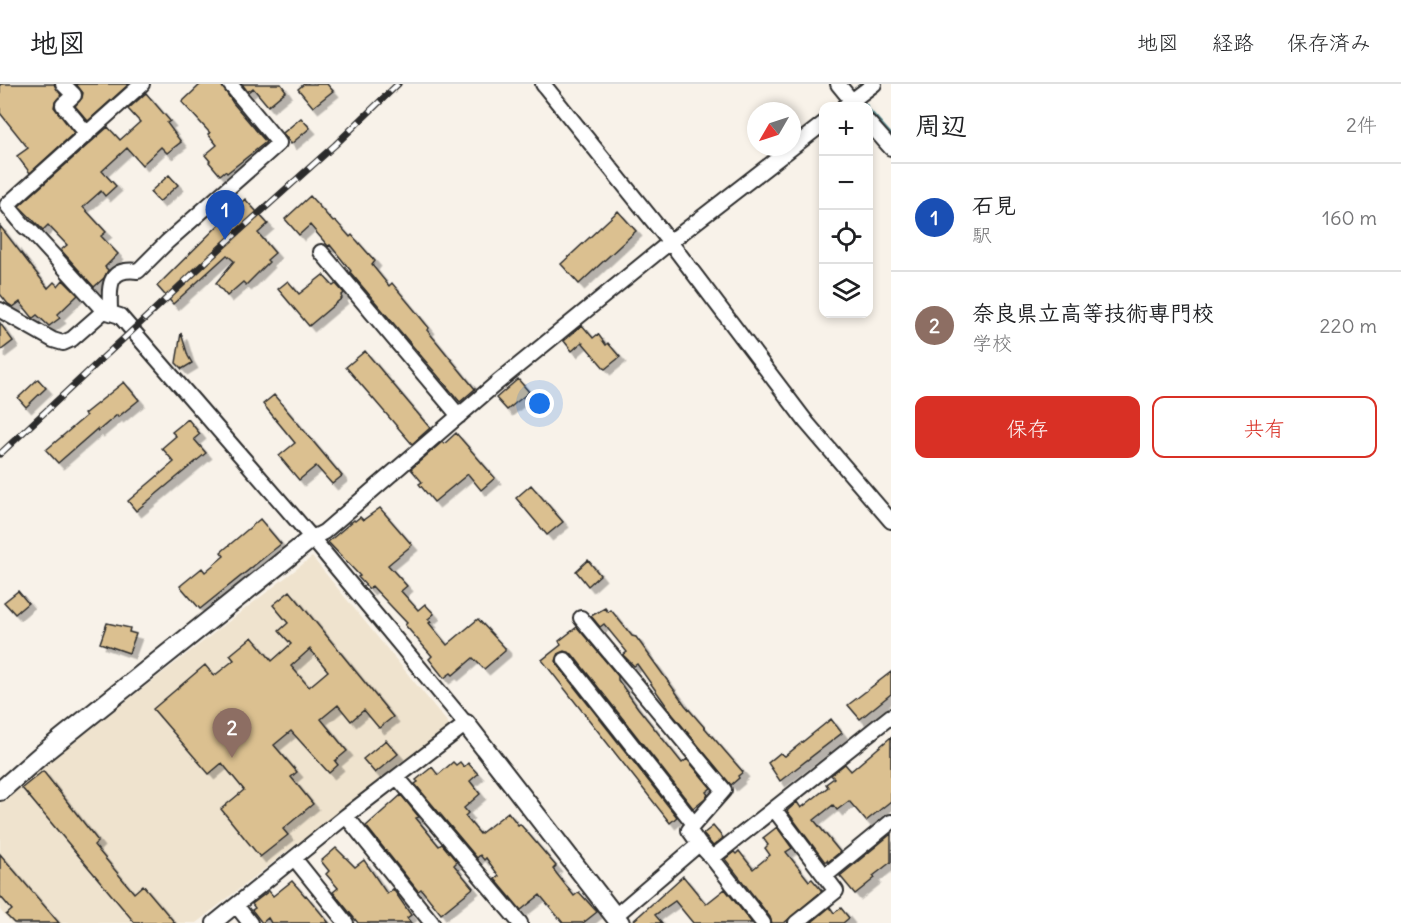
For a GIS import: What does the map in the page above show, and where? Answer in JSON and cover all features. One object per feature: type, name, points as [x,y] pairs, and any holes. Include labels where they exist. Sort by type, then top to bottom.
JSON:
[{"type":"street","points":[[63,84],[74,95],[63,105],[87,134]]},
{"type":"street","points":[[142,84],[7,205],[25,227],[107,311],[120,316],[312,538],[466,724],[618,920],[699,844]]},
{"type":"street","points":[[0,310],[53,340],[63,343],[72,339],[107,311],[108,290],[116,276],[126,270],[138,271],[167,242],[279,143],[230,84]]},
{"type":"street","points":[[543,84],[670,242],[807,423],[891,521]]},
{"type":"street","points":[[838,84],[849,102]]},
{"type":"street","points":[[854,102],[874,84]]},
{"type":"street","points":[[0,791],[41,754],[312,538],[324,532],[459,416],[670,242],[819,127]]},
{"type":"street","points":[[873,128],[891,148]]},
{"type":"street","points":[[321,252],[459,416]]},
{"type":"street","points":[[580,618],[724,790],[688,830],[763,923]]},
{"type":"street","points":[[565,660],[694,824]]},
{"type":"street","points":[[712,858],[891,716]]},
{"type":"street","points":[[214,923],[346,816],[466,724]]},
{"type":"street","points":[[397,777],[520,923]]},
{"type":"street","points":[[774,809],[836,891],[796,923]]},
{"type":"street","points":[[346,816],[432,923]]},
{"type":"street","points":[[825,876],[891,822]]},
{"type":"street","points":[[294,858],[346,923]]},
{"type":"street","points":[[236,905],[250,923]]},
{"type":"shaded area","points":[[312,557],[452,728],[290,849],[196,923],[11,923],[0,910],[0,801]]},
{"type":"building","points":[[0,84],[54,84],[61,95],[54,107],[74,133],[30,173],[17,156],[28,148],[0,113]]},
{"type":"building","points":[[76,84],[129,84],[88,121],[75,106],[83,93]]},
{"type":"building","points":[[201,84],[221,84],[233,103],[266,142],[227,173],[225,171],[220,175],[205,155],[217,145],[208,134],[210,133],[182,102]]},
{"type":"building","points":[[242,84],[281,84],[286,91],[268,106],[253,88],[248,92]]},
{"type":"building","points":[[304,84],[327,84],[333,91],[313,107],[298,89]]},
{"type":"building","points":[[146,93],[170,121],[167,123],[181,142],[167,153],[161,147],[142,165],[127,148],[102,171],[116,186],[105,196],[101,191],[83,207],[106,232],[101,236],[118,254],[105,267],[108,270],[104,278],[94,287],[61,250],[67,245],[48,225],[43,230],[19,206],[108,127],[120,140],[140,122],[128,109]]},
{"type":"building","points":[[301,118],[310,128],[291,144],[283,133]]},
{"type":"building","points":[[169,175],[178,185],[159,202],[150,192]]},
{"type":"building","points":[[310,196],[333,222],[336,221],[350,237],[352,235],[375,261],[372,265],[389,286],[392,283],[475,389],[460,402],[350,272],[330,245],[328,246],[310,225],[299,235],[285,219]]},
{"type":"building","points":[[245,199],[268,224],[258,233],[275,253],[267,260],[269,262],[246,285],[243,282],[227,296],[216,283],[234,261],[227,255],[173,304],[157,286]]},
{"type":"building","points":[[618,211],[636,231],[579,284],[561,264]]},
{"type":"building","points":[[0,226],[48,288],[54,282],[58,286],[63,280],[78,295],[57,315],[60,318],[49,326],[37,315],[33,318],[20,302],[13,307],[0,294]]},
{"type":"building","points":[[323,275],[333,286],[336,284],[344,293],[342,298],[309,326],[278,289],[288,281],[299,294]]},
{"type":"building","points":[[0,323],[13,341],[0,351]]},
{"type":"building","points":[[582,325],[593,338],[598,334],[606,345],[608,343],[620,357],[605,369],[582,342],[572,351],[564,341]]},
{"type":"building","points":[[181,333],[192,363],[182,369],[176,363]]},
{"type":"building","points":[[365,351],[430,428],[412,444],[346,367]]},
{"type":"building","points":[[38,379],[46,388],[26,407],[18,398]]},
{"type":"building","points":[[518,379],[529,392],[507,410],[496,398]]},
{"type":"building","points":[[124,382],[139,400],[98,431],[97,429],[58,463],[46,450],[86,416],[84,414]]},
{"type":"building","points":[[274,395],[342,476],[332,484],[316,466],[299,480],[279,456],[295,443],[263,404]]},
{"type":"building","points":[[188,419],[200,434],[194,439],[206,453],[136,511],[128,501],[174,462],[162,448],[176,436],[172,432]]},
{"type":"building","points":[[456,433],[495,478],[481,490],[468,474],[434,502],[419,484],[422,482],[411,469]]},
{"type":"building","points":[[531,485],[563,522],[547,535],[516,498]]},
{"type":"building","points":[[380,508],[412,545],[388,565],[407,586],[401,591],[418,610],[425,604],[434,614],[428,619],[431,622],[429,623],[447,645],[478,619],[505,648],[505,651],[484,669],[473,658],[453,675],[451,673],[444,678],[429,659],[432,656],[405,625],[407,623],[372,586],[369,589],[328,542],[354,520],[360,517],[363,520]]},
{"type":"building","points":[[260,519],[281,544],[200,609],[180,586],[202,568],[205,572],[224,556],[221,552]]},
{"type":"building","points":[[588,560],[600,575],[588,586],[576,571]]},
{"type":"building","points":[[18,591],[28,603],[15,614],[4,602]]},
{"type":"building","points":[[290,591],[393,717],[379,728],[364,710],[351,721],[338,705],[321,719],[347,751],[335,761],[338,765],[329,773],[291,731],[274,745],[297,772],[291,777],[313,804],[283,829],[288,835],[260,857],[221,809],[244,790],[222,763],[209,774],[153,709],[205,665],[214,676],[234,660],[230,655],[252,637],[272,661],[291,644],[279,631],[288,623],[273,605]],"holes":[[[310,649],[328,671],[309,687],[291,666]]]},
{"type":"building","points":[[605,608],[608,612],[611,610],[632,636],[636,637],[685,705],[743,772],[731,785],[673,715],[637,664],[634,666],[623,655],[627,652],[604,624],[600,627],[591,616]]},
{"type":"building","points":[[107,623],[130,628],[129,632],[136,634],[129,653],[100,643]]},
{"type":"building","points":[[577,627],[618,676],[618,680],[638,708],[682,763],[687,759],[711,788],[706,792],[708,795],[693,808],[572,654],[564,651],[559,653],[556,661],[558,666],[677,817],[670,823],[542,660],[561,645],[559,641]]},
{"type":"building","points":[[891,672],[891,694],[860,719],[848,705]]},
{"type":"building","points":[[831,719],[842,733],[780,781],[768,763],[780,753],[785,756]]},
{"type":"building","points":[[891,737],[891,801],[866,821],[849,801],[837,810],[833,805],[814,820],[840,852],[825,862],[787,811],[797,802],[801,808],[828,787],[826,784],[834,778],[831,775],[845,764],[851,771]]},
{"type":"building","points":[[386,740],[398,754],[375,773],[363,759]]},
{"type":"building","points":[[453,762],[456,765],[460,762],[464,767],[468,763],[478,774],[470,781],[480,794],[464,808],[468,813],[465,816],[480,834],[508,812],[556,866],[553,869],[574,896],[579,892],[597,912],[583,923],[563,923],[540,895],[521,910],[495,879],[499,876],[486,858],[484,860],[480,855],[477,858],[415,784],[418,782],[416,780],[432,767],[438,775]]},
{"type":"building","points":[[43,771],[98,841],[94,845],[134,893],[143,885],[175,923],[135,923],[22,788]]},
{"type":"building","points":[[401,795],[439,846],[442,844],[457,862],[454,865],[473,888],[441,914],[421,889],[418,891],[366,826]]},
{"type":"building","points":[[713,826],[723,838],[713,846],[703,834]]},
{"type":"building","points":[[777,827],[792,848],[786,852],[809,881],[812,879],[822,891],[784,923],[772,923],[770,917],[725,859],[739,851],[753,869],[770,855],[765,848],[768,845],[763,838]]},
{"type":"building","points":[[891,834],[891,862],[855,894],[840,876]]},
{"type":"building","points":[[336,848],[355,867],[364,860],[387,894],[393,889],[411,915],[407,918],[411,923],[358,923],[333,892],[338,888],[326,874],[329,871],[321,861]]},
{"type":"building","points":[[0,854],[59,923],[14,923],[6,915],[12,910],[0,896]]},
{"type":"building","points":[[683,876],[706,904],[725,889],[752,923],[693,923],[675,901],[655,915],[662,923],[631,923]]},
{"type":"building","points":[[292,881],[329,923],[271,923],[268,918],[262,923],[252,910],[255,908],[252,904],[269,891],[273,896]]},
{"type":"building","points":[[830,907],[834,913],[841,908],[849,918],[843,923],[812,922]]},
{"type":"waterway","points":[[853,92],[863,84]]},
{"type":"waterway","points":[[873,116],[891,136]]},
{"type":"railway","points":[[0,454],[398,84]]},
{"type":"place","name":"石見","points":[[225,240]]},
{"type":"place","name":"奈良県立高等技術専門校","points":[[232,758]]}]
